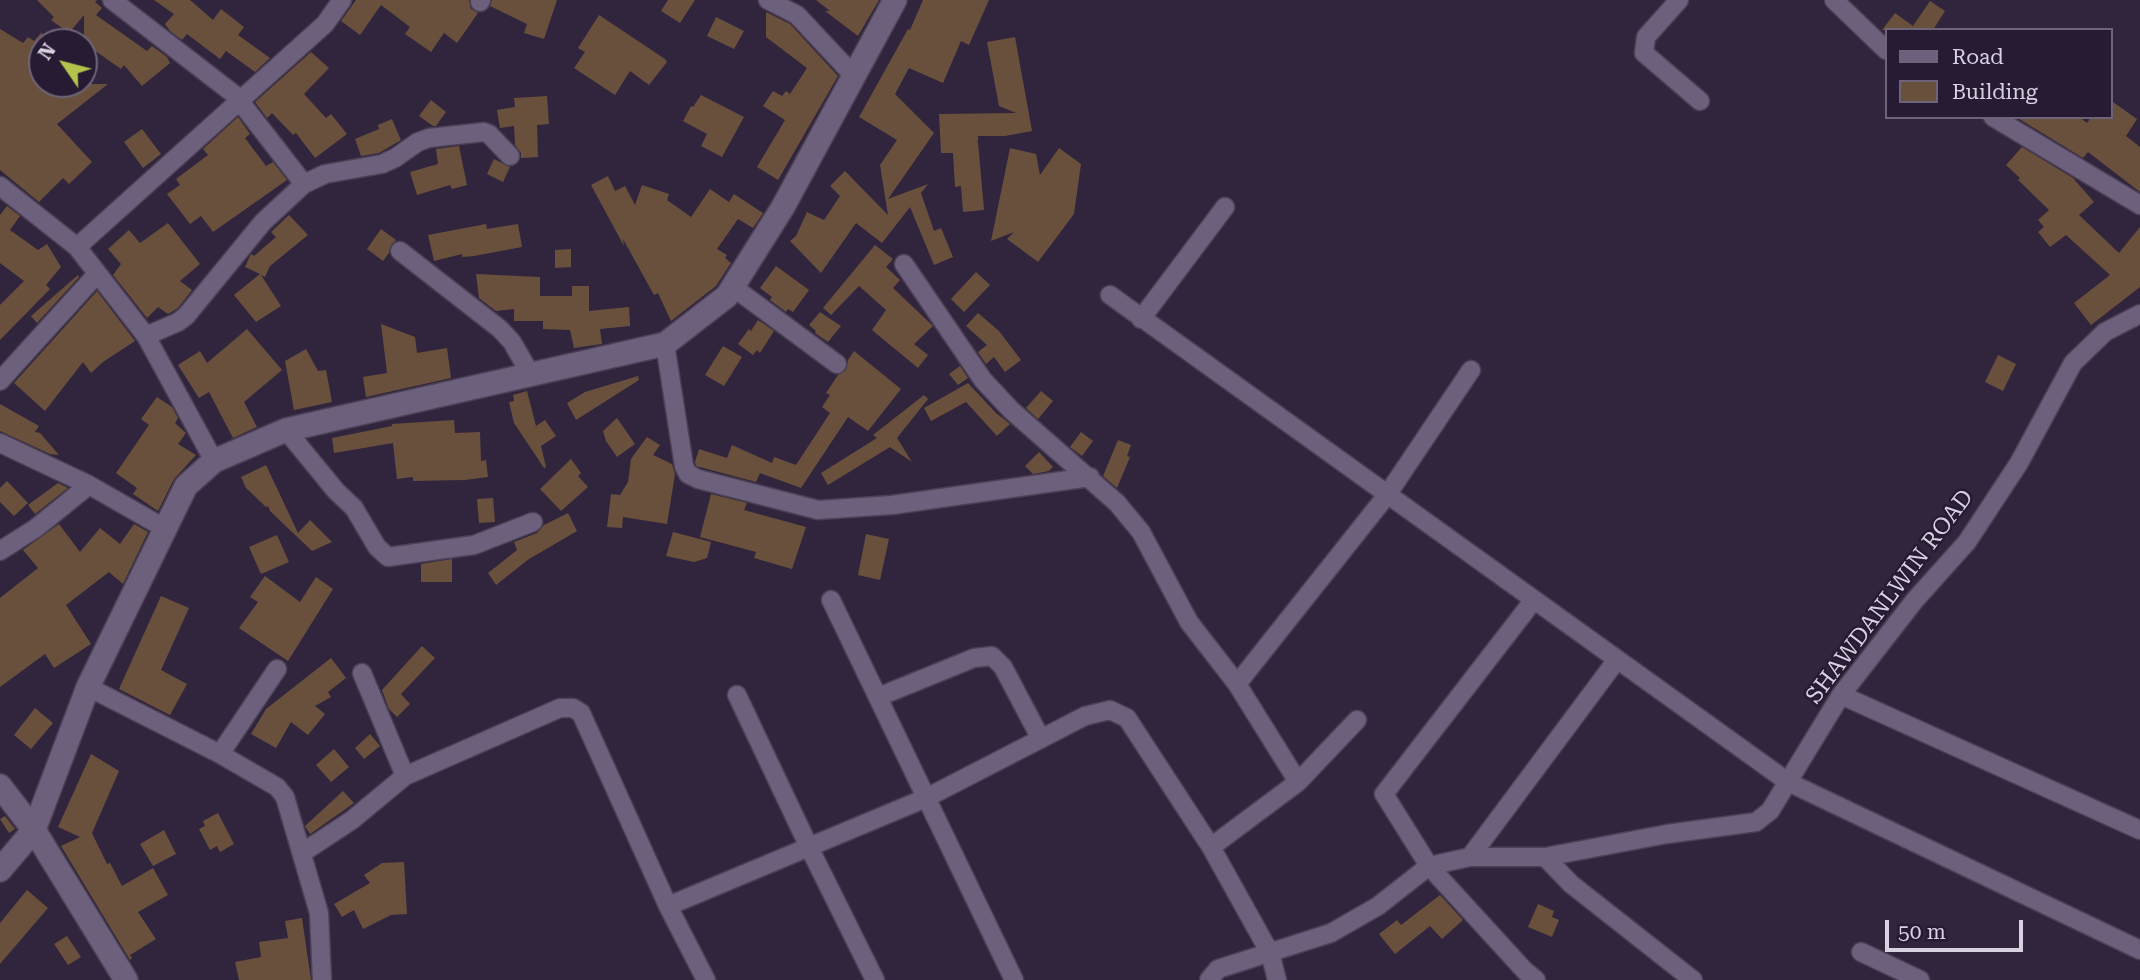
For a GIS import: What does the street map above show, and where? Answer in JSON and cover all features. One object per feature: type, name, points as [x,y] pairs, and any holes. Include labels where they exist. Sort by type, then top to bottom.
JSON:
[{"type":"street","points":[[113,0],[235,95],[304,184]]},
{"type":"street","points":[[77,247],[325,24],[342,0]]},
{"type":"street","points":[[768,0],[797,15],[855,77]]},
{"type":"street","points":[[0,870],[34,830],[88,687],[186,486],[214,461],[286,430],[665,344],[727,296],[783,207],[895,0]]},
{"type":"street","points":[[1679,0],[1646,37],[1644,53],[1700,101]]},
{"type":"street","points":[[1834,0],[1884,48]]},
{"type":"street","points":[[1996,119],[2140,205]]},
{"type":"street","points":[[146,336],[186,316],[263,222],[304,184],[325,174],[382,164],[429,138],[484,132],[510,156]]},
{"type":"street","points":[[0,187],[77,247],[146,336],[214,461]]},
{"type":"street","points":[[1141,319],[1225,207]]},
{"type":"street","points":[[400,251],[500,329],[512,342],[531,375]]},
{"type":"street","points":[[904,264],[983,380],[1011,410],[1090,477],[1117,503],[1140,531],[1189,622],[1237,684],[1298,782]]},
{"type":"street","points":[[0,381],[97,274]]},
{"type":"street","points":[[733,287],[836,364]]},
{"type":"street","points":[[1110,295],[1788,782],[2140,950]]},
{"type":"street","name":"SHAWDANLWIN ROAD","points":[[1209,980],[1218,969],[1331,933],[1378,906],[1429,866],[1470,857],[1545,857],[1667,834],[1756,822],[1770,811],[1841,695],[1915,600],[1966,542],[2019,463],[2073,363],[2105,332],[2140,314]]},
{"type":"street","points":[[665,344],[682,458],[688,474],[698,480],[818,510],[892,505],[1090,477]]},
{"type":"street","points":[[1237,684],[1387,495],[1471,370]]},
{"type":"street","points":[[286,430],[336,491],[354,508],[377,547],[388,557],[474,545],[533,522]]},
{"type":"street","points":[[0,443],[89,485],[166,529]]},
{"type":"street","points":[[0,551],[36,528],[89,485]]},
{"type":"street","points":[[831,600],[1014,980]]},
{"type":"street","points":[[1533,601],[1384,793],[1429,866],[1536,980]]},
{"type":"street","points":[[877,697],[974,658],[992,656],[1003,667],[1041,739]]},
{"type":"street","points":[[1470,857],[1616,661]]},
{"type":"street","points":[[220,754],[277,669]]},
{"type":"street","points":[[362,673],[405,776]]},
{"type":"street","points":[[88,687],[220,754],[277,787],[285,797],[319,913],[322,980]]},
{"type":"street","points":[[737,695],[874,980]]},
{"type":"street","points":[[1841,695],[2140,830]]},
{"type":"street","points":[[302,853],[352,820],[405,776],[560,708],[573,708],[581,713],[668,906],[706,980]]},
{"type":"street","points":[[668,906],[926,798],[1085,716],[1110,710],[1128,718],[1211,847],[1270,953],[1277,980]]},
{"type":"street","points":[[1211,847],[1298,782],[1357,720]]},
{"type":"street","points":[[0,786],[34,830],[126,980]]},
{"type":"street","points":[[1545,857],[1571,884],[1693,980]]},
{"type":"street","points":[[1861,952],[1920,980]]},
{"type":"building","points":[[37,0],[97,0],[95,2],[102,8],[96,15],[147,51],[152,46],[167,57],[170,63],[142,86],[124,65],[121,69],[98,53],[98,28],[84,28],[84,15],[73,28],[62,28],[51,20],[54,17]]},
{"type":"building","points":[[154,0],[190,0],[213,20],[221,9],[244,27],[238,35],[270,58],[255,72],[226,51],[220,59],[187,34],[182,40],[165,24],[174,14]]},
{"type":"building","points":[[356,0],[469,0],[471,9],[478,13],[457,43],[444,33],[431,52],[405,34],[410,27],[381,5],[360,35],[341,21]]},
{"type":"building","points":[[492,0],[557,0],[544,39],[524,33],[527,24],[490,6]]},
{"type":"building","points":[[668,0],[695,0],[680,23],[661,11]]},
{"type":"building","points":[[816,0],[879,0],[858,36],[825,11],[830,11]]},
{"type":"building","points":[[923,0],[989,0],[969,45],[961,41],[943,83],[909,68],[895,94],[934,133],[888,199],[928,184],[921,193],[934,231],[941,228],[953,257],[934,265],[910,207],[882,243],[856,223],[821,273],[790,241],[796,236],[807,212],[824,220],[840,196],[830,186],[845,171],[888,215],[880,165],[897,140],[859,117],[908,29],[910,30]]},
{"type":"building","points":[[1930,1],[1945,11],[1934,28],[1882,30],[1895,13],[1913,26]]},
{"type":"building","points":[[766,12],[790,24],[838,76],[778,180],[757,167],[785,120],[763,106],[773,91],[782,96],[786,91],[790,94],[807,68],[766,37]]},
{"type":"building","points":[[599,15],[665,59],[667,62],[649,85],[630,71],[615,95],[574,68],[585,52],[578,48]]},
{"type":"building","points":[[716,17],[744,31],[734,49],[707,36]]},
{"type":"building","points":[[0,29],[23,43],[28,37],[28,98],[90,98],[57,124],[92,162],[69,184],[63,178],[39,202],[0,170]]},
{"type":"building","points":[[1015,37],[1032,131],[1005,136],[978,136],[976,141],[984,210],[963,212],[961,186],[955,187],[953,153],[941,153],[939,114],[1016,113],[999,106],[987,42]]},
{"type":"building","points":[[311,52],[329,68],[304,94],[326,118],[331,114],[347,134],[315,158],[296,133],[293,135],[272,113],[267,118],[255,102]]},
{"type":"building","points":[[98,84],[108,84],[98,92]]},
{"type":"building","points":[[701,95],[744,117],[722,157],[701,146],[707,134],[683,121]]},
{"type":"building","points":[[547,96],[549,124],[537,125],[538,157],[521,158],[515,145],[514,126],[500,128],[497,110],[515,107],[514,98]]},
{"type":"building","points":[[431,100],[446,112],[436,126],[419,116]]},
{"type":"building","points":[[2112,101],[2137,119],[2126,136],[2140,147],[2140,192],[2088,152],[2083,158],[2019,119],[2082,119],[2087,123],[2090,119],[2112,119]]},
{"type":"building","points":[[238,117],[250,134],[245,138],[266,166],[273,162],[287,180],[213,232],[201,216],[190,224],[167,194],[180,185],[176,179],[208,155],[203,149]]},
{"type":"building","points":[[392,119],[401,140],[379,153],[361,156],[355,139],[379,129],[378,125]]},
{"type":"building","points":[[142,129],[161,154],[143,168],[124,142]]},
{"type":"building","points":[[459,146],[467,185],[452,189],[450,185],[417,195],[410,172],[438,164],[436,149]]},
{"type":"building","points":[[2022,147],[2073,178],[2094,202],[2079,215],[2119,253],[2140,227],[2140,287],[2091,325],[2074,303],[2110,275],[2066,235],[2050,247],[2038,232],[2044,227],[2038,220],[2049,210],[2006,165]]},
{"type":"building","points":[[1010,148],[1036,154],[1040,175],[1059,148],[1081,164],[1074,214],[1038,262],[1007,239],[1014,232],[991,241]]},
{"type":"building","points":[[494,159],[510,167],[503,182],[487,174]]},
{"type":"building","points":[[608,176],[615,191],[625,186],[635,205],[642,185],[669,194],[667,200],[691,217],[710,189],[729,202],[734,194],[763,213],[753,228],[738,219],[717,249],[727,255],[725,258],[731,263],[716,286],[671,321],[658,293],[654,295],[591,185]]},
{"type":"building","points":[[7,206],[20,216],[10,230],[38,250],[47,244],[61,267],[46,285],[50,289],[0,340],[0,305],[24,281],[0,263],[0,215]]},
{"type":"building","points":[[289,215],[308,235],[270,266],[265,277],[261,275],[281,306],[256,322],[234,295],[260,274],[245,267],[250,256],[254,256],[276,237],[271,232]]},
{"type":"building","points":[[168,223],[200,264],[180,281],[192,290],[178,308],[168,314],[158,307],[147,318],[113,275],[121,264],[108,249],[129,230],[140,243]]},
{"type":"building","points":[[486,224],[487,229],[518,224],[522,247],[474,256],[462,257],[462,254],[434,261],[428,235]]},
{"type":"building","points":[[381,229],[396,240],[383,261],[367,249]]},
{"type":"building","points":[[875,245],[893,259],[886,267],[900,280],[893,288],[933,326],[914,344],[928,355],[918,368],[872,330],[886,310],[859,286],[831,315],[823,308]]},
{"type":"building","points":[[571,249],[571,267],[555,268],[555,250]]},
{"type":"building","points":[[776,266],[809,290],[793,312],[788,309],[786,312],[760,288]]},
{"type":"building","points":[[976,272],[990,285],[964,312],[951,299]]},
{"type":"building","points":[[476,274],[540,277],[540,296],[572,296],[572,286],[589,286],[589,311],[629,307],[630,326],[600,329],[602,344],[574,348],[570,330],[543,329],[543,321],[514,321],[514,309],[496,311],[479,298]]},
{"type":"building","points":[[78,275],[79,277],[37,323],[31,316]]},
{"type":"building","points":[[97,291],[135,341],[91,373],[83,362],[45,411],[14,383]]},
{"type":"building","points":[[820,312],[841,326],[828,342],[809,325]]},
{"type":"building","points":[[978,313],[999,331],[1021,360],[1005,372],[994,357],[986,364],[978,352],[987,345],[966,326]]},
{"type":"building","points":[[758,320],[774,331],[760,353],[757,350],[753,355],[738,344]]},
{"type":"building","points":[[381,324],[415,337],[417,353],[447,348],[451,378],[366,397],[363,377],[387,373]]},
{"type":"building","points":[[247,329],[282,370],[244,402],[257,427],[233,438],[209,392],[199,398],[178,365],[200,351],[207,363]]},
{"type":"building","points":[[723,346],[742,357],[724,386],[705,375]]},
{"type":"building","points":[[306,349],[318,371],[326,370],[332,402],[294,410],[285,361]]},
{"type":"building","points":[[854,351],[901,389],[868,431],[848,417],[801,488],[760,473],[756,482],[696,466],[699,449],[727,458],[732,445],[772,463],[774,457],[796,465],[830,413],[822,407],[830,395],[826,393],[838,375],[846,370]]},
{"type":"building","points":[[1998,355],[2016,364],[2003,391],[1985,382]]},
{"type":"building","points":[[960,366],[968,378],[958,385],[949,374]]},
{"type":"building","points":[[638,376],[639,380],[576,420],[567,403],[585,392]]},
{"type":"building","points":[[968,383],[1010,424],[997,436],[966,402],[931,421],[924,408]]},
{"type":"building","points":[[527,391],[536,426],[545,420],[556,436],[541,446],[546,467],[544,468],[514,423],[509,402],[514,401],[513,395]]},
{"type":"building","points":[[1041,391],[1053,401],[1038,419],[1026,408]]},
{"type":"building","points":[[924,395],[928,399],[897,438],[912,462],[890,447],[828,485],[821,473],[877,438],[873,435]]},
{"type":"building","points":[[157,397],[172,407],[178,418],[175,423],[186,433],[178,444],[196,455],[174,479],[158,511],[133,494],[137,488],[116,473],[149,425],[141,419]]},
{"type":"building","points":[[0,404],[39,426],[35,432],[40,433],[59,455],[50,454],[0,431]]},
{"type":"building","points":[[617,418],[635,444],[617,457],[603,431]]},
{"type":"building","points":[[454,420],[455,433],[480,432],[481,461],[486,460],[488,477],[465,480],[413,481],[413,477],[397,479],[393,443],[334,453],[332,438],[392,424]]},
{"type":"building","points":[[1081,432],[1093,441],[1082,456],[1070,447]]},
{"type":"building","points":[[647,437],[660,445],[653,455],[672,464],[675,474],[667,524],[623,517],[622,528],[607,527],[611,494],[620,495],[628,482],[631,459]]},
{"type":"building","points":[[1118,440],[1131,445],[1127,456],[1130,457],[1117,488],[1103,476]]},
{"type":"building","points":[[1039,452],[1053,467],[1049,471],[1033,474],[1025,466]]},
{"type":"building","points":[[571,459],[581,473],[578,476],[588,487],[561,511],[540,489]]},
{"type":"building","points":[[266,465],[298,533],[310,520],[332,542],[312,551],[268,506],[246,488],[241,477]]},
{"type":"building","points":[[7,481],[28,503],[14,516],[0,502],[0,488]]},
{"type":"building","points":[[58,483],[68,488],[35,514],[28,505]]},
{"type":"building","points":[[711,494],[747,503],[744,510],[806,527],[792,569],[754,558],[756,552],[700,537]]},
{"type":"building","points":[[493,498],[495,522],[479,523],[477,499]]},
{"type":"building","points":[[568,513],[577,531],[529,559],[496,585],[488,573],[517,550],[514,542],[537,533],[544,525]]},
{"type":"building","points":[[59,524],[80,552],[100,528],[120,544],[134,524],[148,532],[123,584],[109,572],[66,605],[91,644],[54,668],[45,654],[0,687],[0,598],[38,568],[23,550]]},
{"type":"building","points":[[673,532],[711,542],[707,558],[694,562],[666,556]]},
{"type":"building","points":[[866,534],[889,539],[880,580],[858,575]]},
{"type":"building","points":[[277,535],[289,562],[261,574],[249,547]]},
{"type":"building","points":[[452,559],[452,582],[421,582],[421,564]]},
{"type":"building","points":[[265,576],[300,602],[316,577],[333,589],[288,661],[239,628],[258,602],[250,597]]},
{"type":"building","points":[[161,596],[189,608],[161,670],[187,684],[170,715],[119,689]]},
{"type":"building","points":[[422,646],[435,658],[401,694],[410,704],[397,717],[389,709],[382,690]]},
{"type":"building","points":[[331,658],[346,678],[328,692],[331,697],[315,706],[325,714],[308,735],[291,722],[276,748],[251,734],[266,709]]},
{"type":"building","points":[[35,708],[53,723],[31,749],[14,735]]},
{"type":"building","points":[[370,734],[380,746],[364,759],[355,748]]},
{"type":"building","points":[[334,749],[349,767],[331,782],[316,765]]},
{"type":"building","points":[[91,754],[119,771],[92,833],[107,864],[110,863],[122,886],[153,868],[168,895],[138,912],[156,939],[130,955],[130,960],[61,846],[80,837],[58,827]]},
{"type":"building","points":[[343,791],[354,803],[310,834],[305,826]]},
{"type":"building","points":[[218,813],[234,844],[220,852],[217,846],[210,850],[199,829],[205,826],[203,821]]},
{"type":"building","points":[[5,816],[15,829],[9,833],[0,819]]},
{"type":"building","points":[[164,830],[176,854],[153,866],[140,844]]},
{"type":"building","points":[[404,862],[407,914],[391,915],[363,929],[354,910],[342,917],[334,904],[370,883],[364,875],[382,863]]},
{"type":"building","points":[[27,890],[48,908],[0,964],[0,923]]},
{"type":"building","points":[[1440,895],[1463,920],[1442,939],[1430,926],[1395,954],[1379,934],[1397,920],[1401,925]]},
{"type":"building","points":[[1538,904],[1554,911],[1552,917],[1559,920],[1552,937],[1528,927]]},
{"type":"building","points":[[302,918],[311,980],[239,980],[235,962],[261,957],[259,942],[288,938],[285,921]]},
{"type":"building","points":[[67,936],[81,957],[68,965],[54,944]]}]
